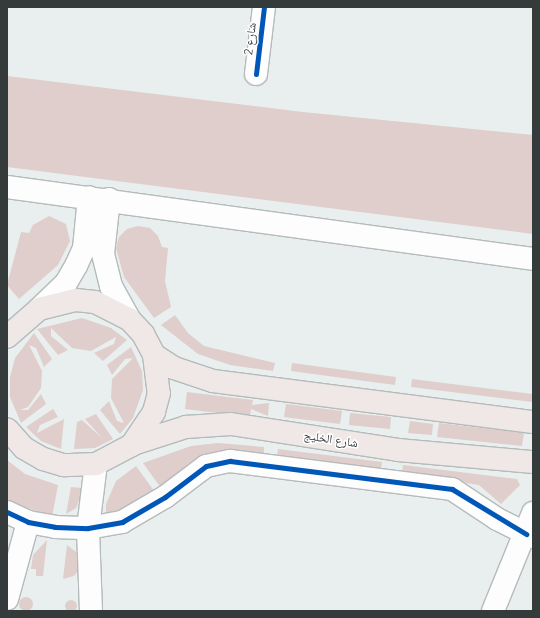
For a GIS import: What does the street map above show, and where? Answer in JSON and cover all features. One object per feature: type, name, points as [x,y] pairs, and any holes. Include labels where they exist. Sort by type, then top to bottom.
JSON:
[{"type":"main road","points":[[7,336],[39,309],[57,302],[89,302],[113,309],[129,319],[143,334],[154,354],[158,374],[157,400],[144,430],[132,445],[96,464],[63,465],[43,459],[24,448],[7,430]]},
{"type":"main road","points":[[154,354],[174,368],[213,381],[533,422]]},
{"type":"main road","name":"شارع الخليج","points":[[132,445],[186,427],[231,424],[398,450],[533,462]]},
{"type":"street","name":"شارع 2","points":[[256,74],[264,7]]},
{"type":"street","points":[[7,186],[533,259]]},
{"type":"street","points":[[39,309],[66,283],[76,266],[84,248],[99,198]]},
{"type":"street","points":[[99,198],[103,254],[111,286],[129,319]]},
{"type":"street","points":[[7,512],[28,522],[88,528],[136,516],[206,466],[230,461],[452,488],[530,535]]},
{"type":"street","points":[[91,611],[88,528],[96,464]]},
{"type":"street","points":[[493,611],[530,535],[533,514]]},
{"type":"street","points":[[7,599],[28,522]]},
{"type":"shaded area","points":[[7,76],[303,112],[533,135],[533,234],[7,167]]},
{"type":"shaded area","points":[[49,216],[66,224],[70,241],[58,265],[19,299],[7,285],[21,232],[29,233],[33,225]]},
{"type":"shaded area","points":[[138,226],[150,228],[158,236],[162,247],[168,248],[165,281],[171,307],[154,318],[124,277],[116,248],[119,237],[127,229]]},
{"type":"shaded area","points":[[175,315],[188,333],[204,346],[275,363],[273,371],[230,365],[198,354],[161,325]]},
{"type":"shaded area","points":[[82,318],[111,328],[127,340],[103,361],[94,353],[114,344],[116,337],[91,351],[72,348],[51,328],[51,336],[68,350],[58,355],[37,329]]},
{"type":"shaded area","points":[[34,333],[52,359],[44,367],[36,348],[29,345],[42,371],[41,388],[28,407],[20,410],[28,410],[41,394],[46,404],[21,423],[10,397],[10,377],[15,358]]},
{"type":"shaded area","points":[[131,347],[142,371],[143,390],[133,418],[120,434],[100,410],[109,401],[117,421],[124,423],[111,398],[112,379],[133,358],[125,359],[112,375],[107,365]]},
{"type":"shaded area","points":[[292,363],[396,377],[395,385],[291,371]]},
{"type":"shaded area","points":[[412,379],[533,394],[533,402],[411,387]]},
{"type":"shaded area","points":[[187,392],[253,400],[252,405],[269,403],[268,416],[251,409],[250,417],[185,409]]},
{"type":"shaded area","points":[[286,404],[342,411],[340,424],[284,417]]},
{"type":"shaded area","points":[[53,409],[58,417],[40,425],[37,433],[64,419],[61,449],[41,441],[26,427]]},
{"type":"shaded area","points":[[350,413],[391,417],[390,429],[349,425]]},
{"type":"shaded area","points":[[96,414],[113,439],[95,448],[74,449],[77,422],[82,420],[103,439],[85,419]]},
{"type":"shaded area","points":[[410,421],[433,424],[432,435],[408,433]]},
{"type":"shaded area","points":[[439,423],[524,433],[522,446],[437,437]]},
{"type":"shaded area","points":[[218,443],[264,447],[264,456],[219,451],[203,454],[189,463],[163,491],[143,463],[191,446]]},
{"type":"shaded area","points":[[278,449],[382,462],[381,470],[277,457]]},
{"type":"shaded area","points":[[7,460],[25,474],[58,485],[52,517],[7,500]]},
{"type":"shaded area","points":[[403,465],[517,479],[520,485],[501,504],[479,485],[402,473]]},
{"type":"shaded area","points":[[136,466],[157,495],[146,503],[106,516],[106,504],[116,481]]},
{"type":"shaded area","points":[[71,487],[82,488],[82,493],[76,508],[66,514]]},
{"type":"shaded area","points":[[47,540],[43,576],[36,576],[36,569],[31,569],[33,555]]},
{"type":"shaded area","points":[[67,545],[80,555],[81,567],[74,576],[63,579]]},
{"type":"shaded area","points":[[26,597],[31,599],[33,604],[31,609],[26,611],[21,609],[19,604],[21,599]]},
{"type":"shaded area","points":[[69,600],[73,600],[77,606],[73,612],[69,612],[65,608],[65,604]]},
{"type":"cycle path","points":[[256,74],[264,7]]},
{"type":"cycle path","points":[[7,512],[28,522],[55,527],[88,528],[122,522],[165,497],[206,466],[230,461],[452,489],[526,534]]}]
